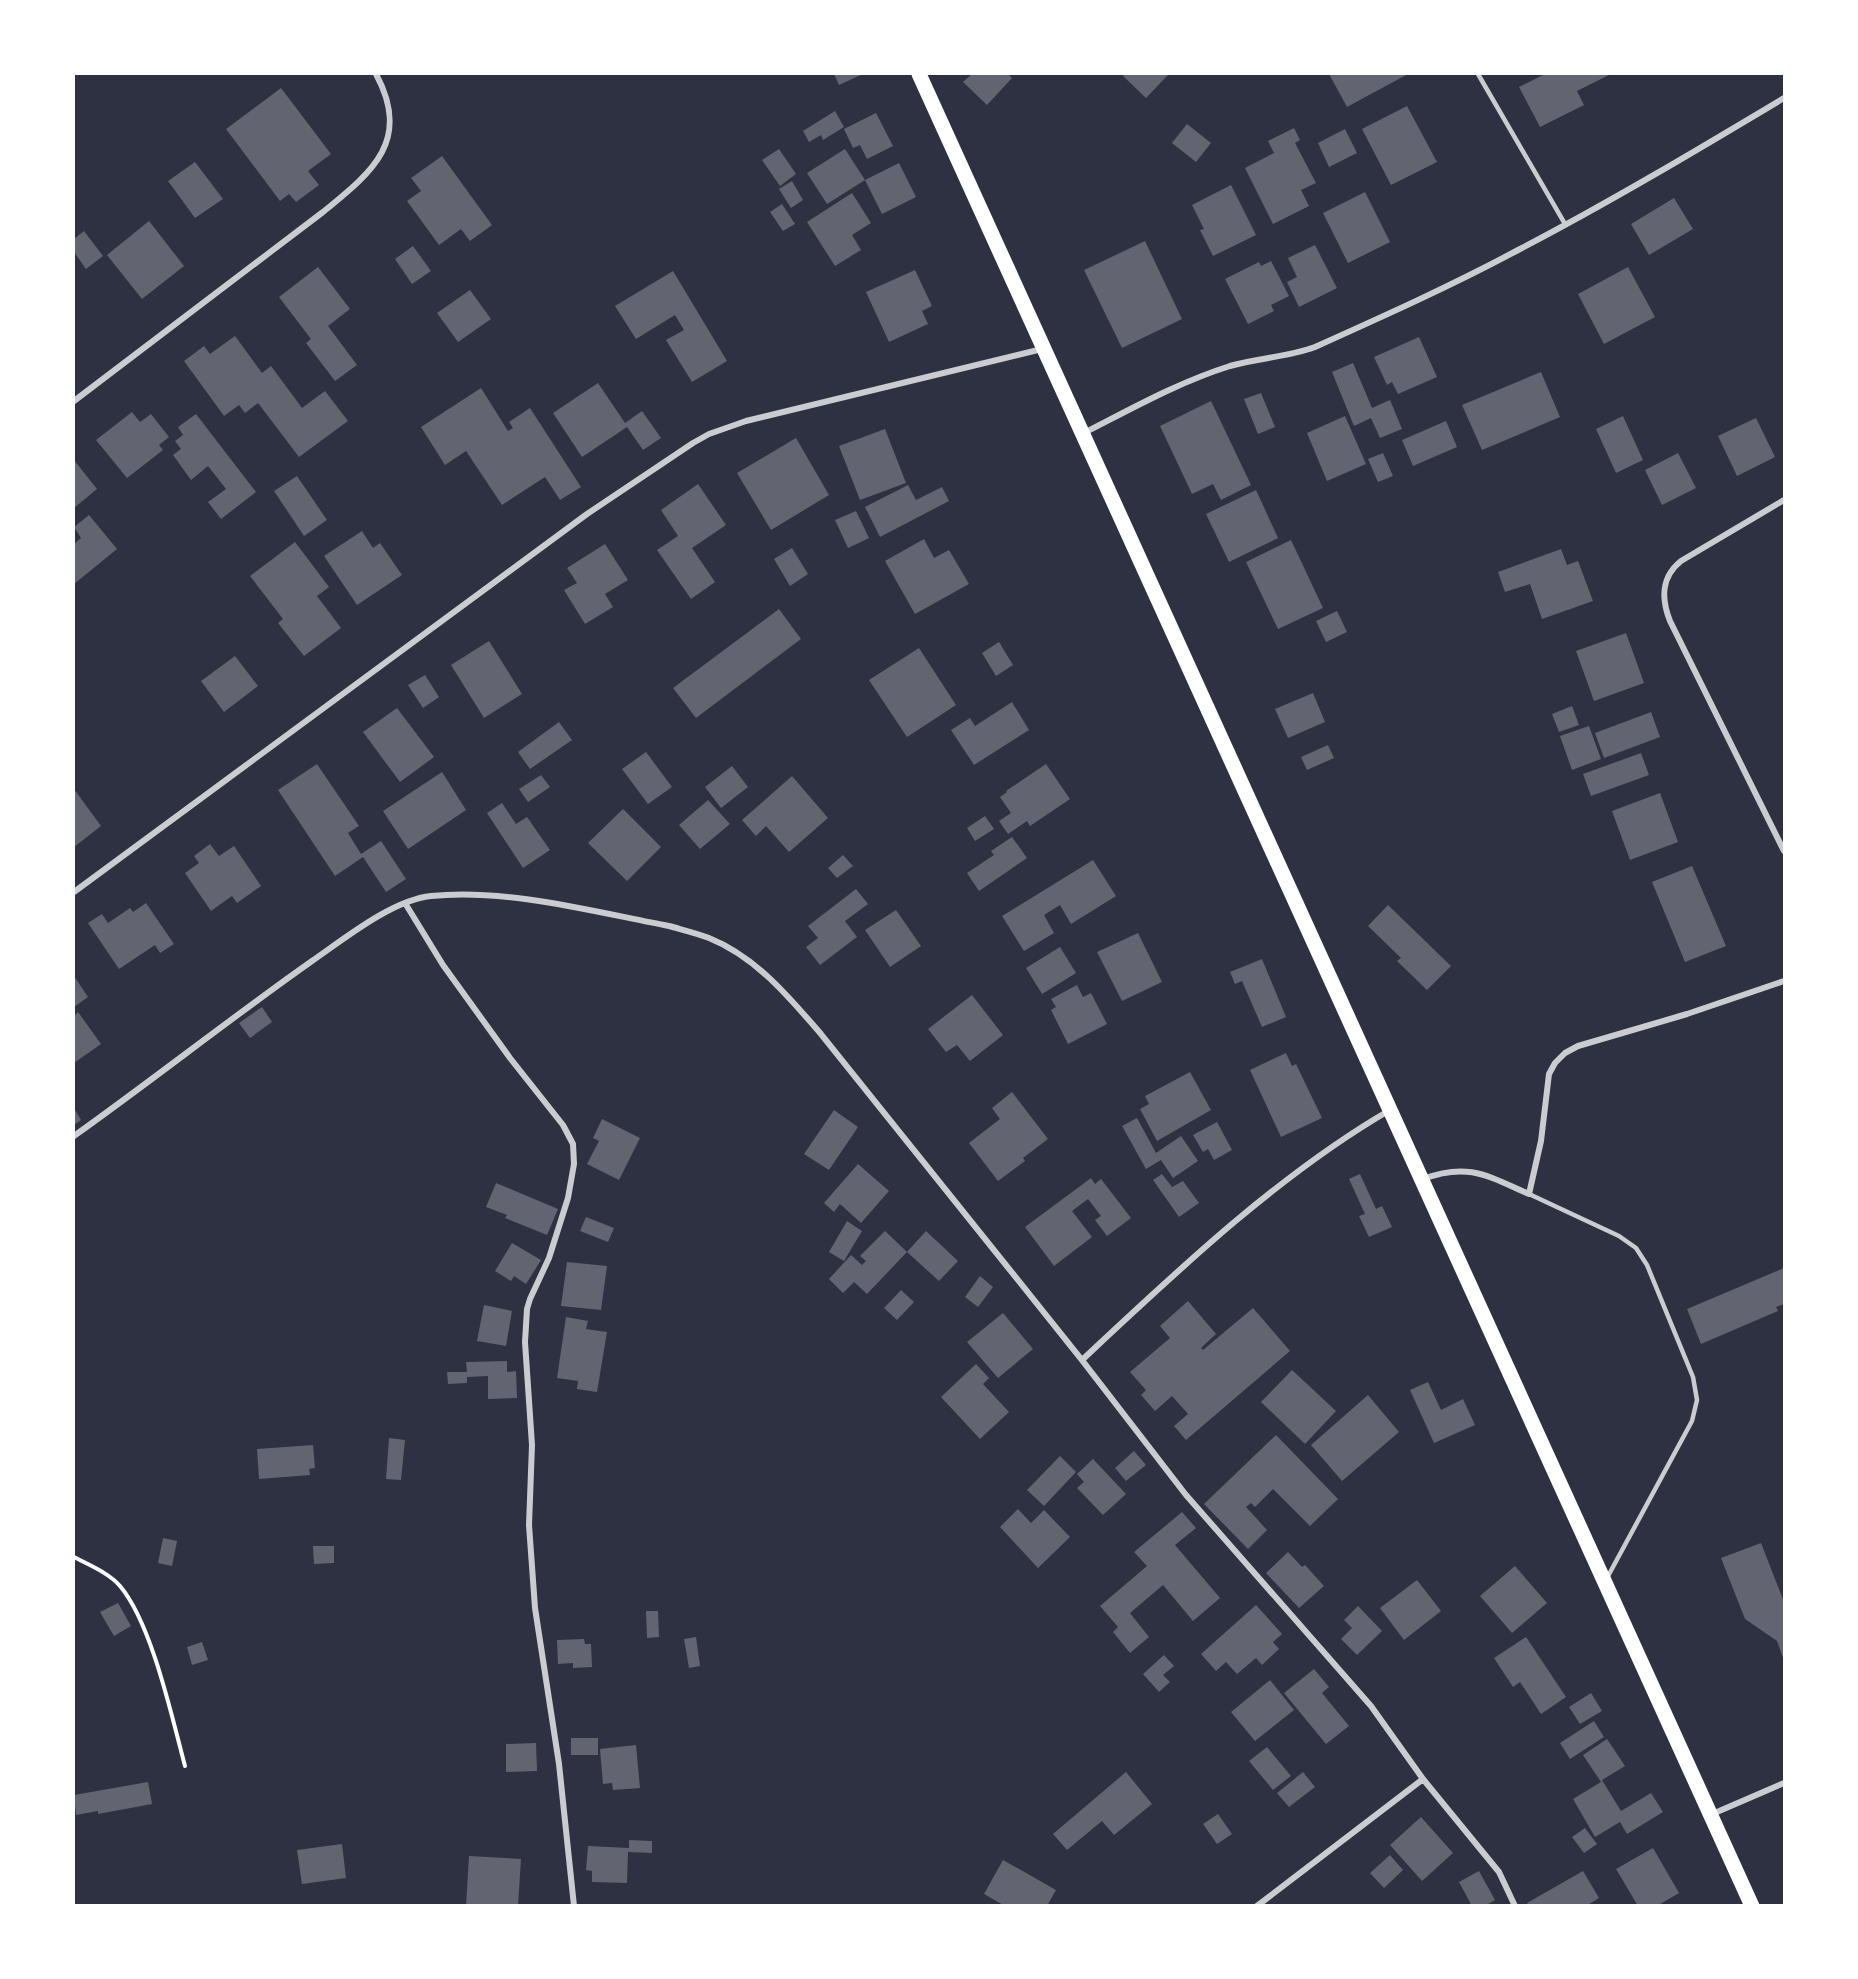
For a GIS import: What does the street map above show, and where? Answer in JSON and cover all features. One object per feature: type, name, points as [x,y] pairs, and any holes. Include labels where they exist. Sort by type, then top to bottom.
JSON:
[{"type":"main road","points":[[919,74],[1752,1905]]},
{"type":"street","points":[[74,401],[360,182],[371,170],[384,148],[389,117],[388,104],[376,74]]},
{"type":"street","points":[[1084,433],[1204,376],[1241,364],[1293,354],[1315,347],[1470,275],[1685,157],[1785,98]]},
{"type":"street","points":[[74,892],[578,521],[709,434],[746,421],[1043,348]]},
{"type":"street","points":[[1785,500],[1697,550],[1673,567],[1666,579],[1664,592],[1667,614],[1673,627],[1785,851]]},
{"type":"street","points":[[74,1136],[270,990],[359,929],[405,903],[430,896],[506,897],[669,926],[710,938],[740,954],[782,990],[821,1035],[1082,1360],[1186,1495],[1371,1706],[1423,1779],[1487,1856],[1515,1905]]},
{"type":"street","points":[[405,903],[443,965],[510,1058],[563,1125],[573,1144],[574,1164],[568,1198],[549,1258],[527,1309],[525,1342],[532,1445],[529,1525],[535,1608],[559,1764],[574,1905]]},
{"type":"street","points":[[1422,1180],[1441,1173],[1467,1171],[1481,1174],[1529,1194],[1541,1142],[1549,1074],[1555,1063],[1565,1053],[1578,1046],[1687,1014],[1785,981]]},
{"type":"street","points":[[1082,1360],[1169,1279],[1226,1230],[1340,1141],[1390,1110]]},
{"type":"street","points":[[1257,1905],[1423,1779]]},
{"type":"street","points":[[1710,1815],[1785,1783]]},
{"type":"lane","points":[[1478,74],[1565,224]]},
{"type":"lane","points":[[1529,1194],[1619,1236],[1636,1248],[1647,1264],[1693,1377],[1697,1400],[1692,1421],[1604,1583]]},
{"type":"path","points":[[74,1557],[120,1586],[140,1621],[153,1656],[185,1766]]},
{"type":"building","points":[[834,74],[863,74],[839,85]]},
{"type":"building","points":[[972,74],[1008,74],[1012,78],[987,105],[963,82]]},
{"type":"building","points":[[1125,74],[1168,75],[1146,98],[1123,76]]},
{"type":"building","points":[[1329,74],[1408,74],[1347,107]]},
{"type":"building","points":[[1545,74],[1611,74],[1577,91],[1584,105],[1540,127],[1519,87]]},
{"type":"building","points":[[281,88],[331,154],[308,171],[319,185],[296,202],[289,194],[280,201],[226,129]]},
{"type":"building","points":[[1407,106],[1437,162],[1391,185],[1362,129]]},
{"type":"building","points":[[835,111],[844,127],[823,140],[821,135],[809,142],[803,131]]},
{"type":"building","points":[[876,113],[893,146],[867,159],[860,145],[853,148],[844,129]]},
{"type":"building","points":[[1187,124],[1211,143],[1196,162],[1172,143]]},
{"type":"building","points":[[1294,128],[1300,140],[1295,143],[1316,183],[1301,190],[1309,206],[1273,224],[1245,168],[1274,153],[1268,141]]},
{"type":"building","points":[[1345,129],[1357,153],[1329,167],[1318,143]]},
{"type":"building","points":[[779,149],[796,174],[780,186],[762,160]]},
{"type":"building","points":[[845,149],[865,180],[827,204],[807,173]]},
{"type":"building","points":[[442,156],[492,225],[470,241],[461,229],[439,245],[407,201],[421,191],[411,178]]},
{"type":"building","points":[[195,162],[223,199],[195,218],[168,181]]},
{"type":"building","points":[[899,163],[916,197],[882,214],[865,180]]},
{"type":"building","points":[[792,181],[803,200],[791,208],[779,189]]},
{"type":"building","points":[[1231,185],[1256,235],[1213,256],[1200,230],[1204,229],[1192,205]]},
{"type":"building","points":[[1365,192],[1390,242],[1348,263],[1323,213]]},
{"type":"building","points":[[852,193],[871,223],[852,235],[861,250],[835,266],[807,222]]},
{"type":"building","points":[[1674,198],[1693,229],[1649,255],[1631,224]]},
{"type":"building","points":[[782,204],[795,224],[783,231],[770,212]]},
{"type":"building","points":[[149,221],[184,266],[142,299],[107,255]]},
{"type":"building","points":[[84,231],[103,256],[86,269],[74,252],[74,239]]},
{"type":"building","points":[[1145,241],[1182,319],[1122,348],[1084,270]]},
{"type":"building","points":[[1315,245],[1337,288],[1299,307],[1287,282],[1297,277],[1288,258]]},
{"type":"building","points":[[413,246],[431,271],[412,284],[395,259]]},
{"type":"building","points":[[1271,261],[1289,296],[1271,305],[1274,311],[1248,324],[1225,279],[1259,262],[1261,266]]},
{"type":"building","points":[[318,267],[350,309],[328,326],[357,365],[335,381],[306,343],[311,339],[279,297]]},
{"type":"building","points":[[1628,267],[1655,317],[1604,344],[1578,294]]},
{"type":"building","points":[[915,270],[932,306],[922,311],[928,324],[889,342],[866,292]]},
{"type":"building","points":[[673,271],[727,361],[692,382],[666,340],[684,330],[675,315],[636,339],[615,306]]},
{"type":"building","points":[[470,290],[491,319],[458,342],[437,313]]},
{"type":"building","points":[[235,336],[262,373],[271,366],[302,408],[325,391],[348,421],[299,457],[258,403],[245,413],[239,405],[224,416],[184,361],[204,346],[210,354]]},
{"type":"building","points":[[1419,337],[1437,377],[1398,394],[1392,382],[1387,385],[1374,357]]},
{"type":"building","points":[[1353,363],[1372,408],[1390,400],[1402,429],[1380,438],[1371,418],[1354,426],[1332,372]]},
{"type":"building","points":[[1541,372],[1560,417],[1482,450],[1462,405]]},
{"type":"building","points":[[598,383],[625,423],[642,411],[661,438],[643,450],[627,427],[582,457],[553,413]]},
{"type":"building","points":[[481,388],[508,431],[513,428],[509,422],[530,408],[581,487],[560,500],[545,477],[502,505],[466,451],[445,465],[421,427]]},
{"type":"building","points":[[1261,393],[1275,427],[1258,434],[1244,399]]},
{"type":"building","points":[[1211,401],[1251,485],[1221,500],[1213,484],[1192,494],[1160,426]]},
{"type":"building","points":[[132,412],[140,422],[151,414],[169,437],[159,445],[163,450],[127,478],[96,440]]},
{"type":"building","points":[[196,414],[256,492],[221,519],[208,502],[226,489],[208,466],[191,480],[173,455],[181,449],[175,441],[183,435],[178,427]]},
{"type":"building","points":[[1345,416],[1366,464],[1327,481],[1307,433]]},
{"type":"building","points":[[1623,416],[1643,460],[1616,473],[1596,429]]},
{"type":"building","points":[[1756,418],[1775,457],[1737,476],[1718,436]]},
{"type":"building","points":[[1446,421],[1457,447],[1413,466],[1402,440]]},
{"type":"building","points":[[885,429],[906,483],[860,500],[839,446]]},
{"type":"building","points":[[796,438],[829,495],[771,530],[737,473]]},
{"type":"building","points":[[1383,453],[1393,476],[1378,482],[1368,459]]},
{"type":"building","points":[[1678,453],[1696,488],[1662,505],[1645,470]]},
{"type":"building","points":[[74,460],[97,489],[74,508]]},
{"type":"building","points":[[297,476],[327,520],[304,536],[274,491]]},
{"type":"building","points":[[698,484],[726,525],[692,548],[715,582],[691,599],[657,550],[678,536],[661,510]]},
{"type":"building","points":[[908,485],[916,500],[942,487],[949,501],[880,537],[865,507]]},
{"type":"building","points":[[1256,490],[1278,538],[1229,562],[1206,514]]},
{"type":"building","points":[[856,511],[869,538],[848,548],[835,520]]},
{"type":"building","points":[[89,515],[117,549],[74,584],[74,544],[81,538],[74,527]]},
{"type":"building","points":[[362,531],[373,548],[380,543],[402,575],[357,605],[324,556]]},
{"type":"building","points":[[924,539],[934,558],[949,550],[969,584],[915,614],[885,561]]},
{"type":"building","points":[[1291,540],[1323,608],[1278,629],[1246,562]]},
{"type":"building","points":[[295,542],[329,587],[317,596],[341,628],[304,656],[278,623],[283,619],[250,576]]},
{"type":"building","points":[[605,544],[628,580],[605,594],[613,607],[585,624],[564,590],[577,583],[567,568]]},
{"type":"building","points":[[792,548],[808,574],[790,586],[774,559]]},
{"type":"building","points":[[1561,549],[1567,565],[1578,561],[1593,601],[1542,619],[1530,584],[1505,592],[1498,572]]},
{"type":"building","points":[[779,609],[801,639],[696,718],[673,688]]},
{"type":"building","points":[[1337,611],[1347,632],[1326,642],[1316,621]]},
{"type":"building","points":[[1626,633],[1644,683],[1594,701],[1576,651]]},
{"type":"building","points":[[489,641],[522,694],[484,718],[451,665]]},
{"type":"building","points":[[999,642],[1013,665],[996,676],[982,653]]},
{"type":"building","points":[[919,648],[956,705],[907,737],[869,680]]},
{"type":"building","points":[[235,656],[258,686],[224,712],[201,681]]},
{"type":"building","points":[[425,675],[439,697],[423,708],[408,685]]},
{"type":"building","points":[[1313,693],[1325,722],[1288,738],[1275,709]]},
{"type":"building","points":[[1012,702],[1029,730],[974,765],[951,730],[970,718],[975,726]]},
{"type":"building","points":[[1572,706],[1579,725],[1559,732],[1552,714]]},
{"type":"building","points":[[397,708],[434,757],[400,782],[363,732]]},
{"type":"building","points":[[1651,712],[1660,737],[1604,758],[1595,733]]},
{"type":"building","points":[[559,722],[572,740],[530,769],[518,752]]},
{"type":"building","points":[[1589,726],[1601,759],[1572,770],[1560,736]]},
{"type":"building","points":[[1328,745],[1334,758],[1307,770],[1301,757]]},
{"type":"building","points":[[646,752],[672,787],[648,804],[622,769]]},
{"type":"building","points":[[1641,753],[1649,775],[1591,796],[1583,774]]},
{"type":"building","points":[[317,764],[359,826],[348,833],[361,854],[381,841],[406,879],[386,892],[363,857],[335,876],[278,790]]},
{"type":"building","points":[[1046,764],[1070,799],[1030,826],[1027,821],[1008,834],[999,821],[1011,813],[1000,797]]},
{"type":"building","points":[[732,766],[748,787],[721,808],[705,787]]},
{"type":"building","points":[[442,772],[466,810],[408,849],[383,811]]},
{"type":"building","points":[[541,775],[550,787],[528,802],[519,789]]},
{"type":"building","points":[[792,776],[828,818],[789,852],[766,826],[756,836],[742,820]]},
{"type":"building","points":[[74,789],[101,826],[74,847]]},
{"type":"building","points":[[1660,793],[1678,842],[1630,860],[1612,811]]},
{"type":"building","points":[[708,800],[730,824],[700,849],[679,825]]},
{"type":"building","points":[[502,803],[516,824],[527,817],[550,850],[523,868],[487,813]]},
{"type":"building","points":[[623,809],[661,847],[627,881],[588,843]]},
{"type":"building","points":[[985,816],[994,829],[975,841],[967,828]]},
{"type":"building","points":[[1012,837],[1027,858],[979,891],[967,873],[994,855],[991,851]]},
{"type":"building","points":[[210,844],[219,856],[234,846],[261,886],[237,903],[232,896],[211,911],[185,873],[199,863],[194,856]]},
{"type":"building","points":[[843,855],[853,866],[837,878],[828,868]]},
{"type":"building","points":[[1093,860],[1116,896],[1071,924],[1060,905],[1044,915],[1054,933],[1024,951],[1002,916]]},
{"type":"building","points":[[1692,866],[1726,946],[1685,962],[1652,882]]},
{"type":"building","points":[[856,889],[868,904],[845,921],[857,937],[820,965],[806,947],[818,938],[808,926]]},
{"type":"building","points":[[146,903],[174,944],[160,953],[155,945],[119,969],[88,923],[102,914],[108,923],[130,908],[133,912]]},
{"type":"building","points":[[1388,905],[1451,966],[1427,990],[1397,961],[1401,958],[1368,926]]},
{"type":"building","points":[[896,910],[921,946],[890,967],[865,930]]},
{"type":"building","points":[[1138,933],[1162,982],[1122,1001],[1097,952]]},
{"type":"building","points":[[1060,947],[1076,973],[1042,994],[1026,968]]},
{"type":"building","points":[[1262,959],[1286,1017],[1262,1027],[1242,981],[1235,984],[1230,972]]},
{"type":"building","points":[[74,976],[88,997],[74,1007]]},
{"type":"building","points":[[1077,985],[1083,997],[1091,993],[1107,1024],[1068,1044],[1051,1010],[1056,1007],[1051,999]]},
{"type":"building","points":[[972,995],[1003,1035],[970,1061],[957,1045],[946,1052],[928,1029]]},
{"type":"building","points":[[262,1007],[272,1022],[250,1038],[239,1023]]},
{"type":"building","points":[[78,1012],[101,1044],[74,1063],[74,1016]]},
{"type":"building","points":[[1286,1053],[1292,1066],[1296,1064],[1322,1118],[1281,1137],[1250,1070]]},
{"type":"building","points":[[1190,1072],[1211,1110],[1157,1141],[1140,1109],[1149,1104],[1145,1096]]},
{"type":"building","points":[[1012,1092],[1048,1139],[1023,1158],[1025,1161],[998,1181],[969,1143],[1000,1119],[992,1108]]},
{"type":"building","points":[[74,1108],[81,1120],[74,1125]]},
{"type":"building","points":[[834,1110],[858,1127],[829,1170],[804,1154]]},
{"type":"building","points":[[1137,1118],[1156,1153],[1181,1136],[1198,1161],[1173,1178],[1161,1160],[1146,1169],[1122,1126]]},
{"type":"building","points":[[602,1119],[640,1138],[619,1180],[587,1164],[599,1141],[593,1138]]},
{"type":"building","points":[[1217,1122],[1232,1150],[1214,1160],[1208,1149],[1203,1152],[1193,1135]]},
{"type":"building","points":[[858,1164],[889,1191],[861,1223],[840,1204],[834,1212],[824,1203]]},
{"type":"building","points":[[1162,1174],[1172,1187],[1183,1181],[1199,1203],[1179,1217],[1153,1180]]},
{"type":"building","points":[[1360,1174],[1376,1209],[1382,1206],[1392,1227],[1369,1237],[1359,1216],[1365,1214],[1349,1179]]},
{"type":"building","points":[[1091,1178],[1095,1184],[1101,1179],[1131,1218],[1107,1236],[1095,1220],[1101,1216],[1088,1199],[1072,1211],[1092,1237],[1054,1266],[1025,1227]]},
{"type":"building","points":[[496,1183],[558,1209],[547,1235],[505,1218],[507,1215],[486,1207]]},
{"type":"building","points":[[586,1217],[614,1228],[608,1242],[580,1231]]},
{"type":"building","points":[[847,1221],[862,1231],[844,1261],[829,1252]]},
{"type":"building","points":[[885,1231],[907,1252],[867,1294],[854,1282],[843,1293],[829,1279],[851,1255],[862,1265],[866,1261],[860,1256]]},
{"type":"building","points":[[926,1231],[958,1261],[939,1281],[907,1252]]},
{"type":"building","points":[[512,1243],[541,1260],[526,1284],[514,1276],[511,1281],[495,1271]]},
{"type":"building","points":[[567,1262],[607,1266],[601,1310],[561,1306]]},
{"type":"building","points":[[1784,1268],[1784,1304],[1776,1307],[1778,1311],[1701,1344],[1687,1309]]},
{"type":"building","points":[[980,1276],[993,1287],[978,1307],[965,1297]]},
{"type":"building","points":[[901,1290],[914,1302],[897,1320],[884,1308]]},
{"type":"building","points":[[1188,1301],[1216,1334],[1201,1348],[1203,1350],[1253,1308],[1290,1351],[1186,1440],[1174,1426],[1188,1414],[1172,1396],[1155,1411],[1141,1395],[1146,1390],[1130,1372],[1170,1338],[1160,1326]]},
{"type":"building","points":[[484,1305],[512,1311],[506,1346],[477,1341]]},
{"type":"building","points":[[1003,1313],[1033,1349],[998,1378],[967,1342]]},
{"type":"building","points":[[566,1317],[588,1321],[586,1329],[607,1332],[597,1392],[577,1389],[578,1381],[557,1378]]},
{"type":"building","points":[[507,1361],[507,1372],[516,1371],[517,1398],[488,1399],[488,1376],[467,1377],[467,1383],[448,1384],[447,1372],[467,1372],[466,1362]]},
{"type":"building","points":[[976,1364],[989,1378],[983,1384],[1009,1412],[980,1439],[941,1397]]},
{"type":"building","points":[[1292,1370],[1336,1411],[1305,1444],[1261,1402]]},
{"type":"building","points":[[1428,1382],[1441,1410],[1463,1399],[1475,1425],[1434,1443],[1410,1390]]},
{"type":"building","points":[[1368,1395],[1399,1432],[1342,1481],[1311,1445]]},
{"type":"building","points":[[1276,1435],[1338,1499],[1310,1526],[1273,1489],[1255,1507],[1251,1503],[1246,1507],[1267,1530],[1248,1549],[1204,1504]]},
{"type":"building","points":[[389,1438],[405,1440],[401,1480],[386,1479]]},
{"type":"building","points":[[313,1445],[315,1468],[309,1469],[310,1475],[259,1479],[257,1449]]},
{"type":"building","points":[[1134,1451],[1146,1465],[1126,1481],[1115,1468]]},
{"type":"building","points":[[1060,1456],[1076,1472],[1044,1506],[1027,1490]]},
{"type":"building","points":[[1093,1459],[1126,1494],[1103,1515],[1077,1488],[1084,1482],[1077,1474]]},
{"type":"building","points":[[1018,1509],[1031,1523],[1044,1510],[1070,1537],[1038,1568],[1000,1527]]},
{"type":"building","points":[[1182,1512],[1196,1528],[1175,1545],[1220,1598],[1193,1621],[1163,1585],[1130,1613],[1149,1637],[1130,1653],[1113,1632],[1118,1627],[1100,1606],[1147,1566],[1134,1552]]},
{"type":"building","points":[[163,1538],[177,1541],[172,1566],[158,1563]]},
{"type":"building","points":[[1761,1543],[1784,1602],[1784,1661],[1777,1641],[1745,1619],[1721,1558]]},
{"type":"building","points":[[313,1546],[334,1546],[334,1563],[314,1564]]},
{"type":"building","points":[[1288,1552],[1302,1567],[1305,1565],[1324,1586],[1299,1608],[1266,1573]]},
{"type":"building","points":[[1515,1566],[1547,1603],[1512,1633],[1480,1596]]},
{"type":"building","points":[[1417,1580],[1441,1611],[1404,1640],[1380,1608]]},
{"type":"building","points":[[118,1603],[131,1626],[114,1636],[100,1612]]},
{"type":"building","points":[[1256,1605],[1282,1634],[1273,1642],[1279,1649],[1262,1665],[1256,1658],[1237,1674],[1226,1662],[1216,1671],[1201,1654]]},
{"type":"building","points":[[1358,1606],[1382,1631],[1357,1655],[1341,1639],[1352,1628],[1344,1620]]},
{"type":"building","points":[[646,1611],[658,1611],[659,1637],[647,1638]]},
{"type":"building","points":[[696,1637],[700,1666],[689,1668],[684,1639]]},
{"type":"building","points":[[1526,1637],[1566,1697],[1541,1714],[1520,1682],[1513,1687],[1494,1658]]},
{"type":"building","points":[[584,1639],[585,1644],[591,1644],[592,1667],[573,1668],[573,1663],[558,1664],[557,1640]]},
{"type":"building","points":[[202,1642],[208,1660],[192,1665],[187,1647]]},
{"type":"building","points":[[1164,1655],[1174,1666],[1163,1675],[1170,1682],[1159,1692],[1143,1674]]},
{"type":"building","points":[[1314,1669],[1329,1687],[1322,1693],[1349,1726],[1326,1744],[1284,1693]]},
{"type":"building","points":[[1270,1680],[1294,1710],[1255,1741],[1231,1712]]},
{"type":"building","points":[[1591,1693],[1602,1711],[1580,1724],[1569,1707]]},
{"type":"building","points":[[1594,1721],[1604,1737],[1570,1759],[1560,1743]]},
{"type":"building","points":[[571,1738],[598,1738],[598,1755],[571,1755]]},
{"type":"building","points":[[1607,1739],[1625,1766],[1602,1780],[1621,1811],[1651,1793],[1663,1812],[1627,1834],[1620,1822],[1595,1837],[1573,1799],[1601,1782],[1583,1755]]},
{"type":"building","points":[[536,1743],[537,1771],[506,1772],[506,1744]]},
{"type":"building","points":[[636,1745],[640,1788],[613,1790],[612,1783],[603,1784],[600,1749]]},
{"type":"building","points":[[1267,1747],[1291,1776],[1273,1790],[1249,1761]]},
{"type":"building","points":[[1126,1772],[1152,1804],[1114,1835],[1102,1821],[1067,1850],[1053,1834]]},
{"type":"building","points":[[1303,1772],[1315,1787],[1289,1807],[1277,1793]]},
{"type":"building","points":[[148,1782],[152,1804],[98,1814],[98,1811],[76,1815],[74,1795]]},
{"type":"building","points":[[1218,1814],[1232,1834],[1217,1844],[1203,1824]]},
{"type":"building","points":[[1421,1817],[1453,1853],[1422,1881],[1390,1845]]},
{"type":"building","points":[[1585,1828],[1597,1844],[1584,1853],[1572,1837]]},
{"type":"building","points":[[629,1840],[652,1841],[652,1853],[628,1852],[627,1883],[592,1882],[592,1871],[586,1870],[588,1846],[629,1848]]},
{"type":"building","points":[[342,1844],[346,1878],[302,1884],[297,1850]]},
{"type":"building","points":[[1653,1848],[1679,1893],[1657,1906],[1638,1906],[1616,1869]]},
{"type":"building","points":[[1390,1855],[1403,1870],[1384,1888],[1370,1873]]},
{"type":"building","points":[[469,1856],[521,1859],[518,1906],[466,1906]]},
{"type":"building","points":[[1003,1860],[1056,1890],[1047,1906],[1005,1906],[984,1894]]},
{"type":"building","points":[[1479,1871],[1495,1900],[1485,1906],[1472,1906],[1459,1882]]},
{"type":"building","points":[[1583,1871],[1599,1898],[1586,1906],[1529,1906],[1527,1903]]}]
